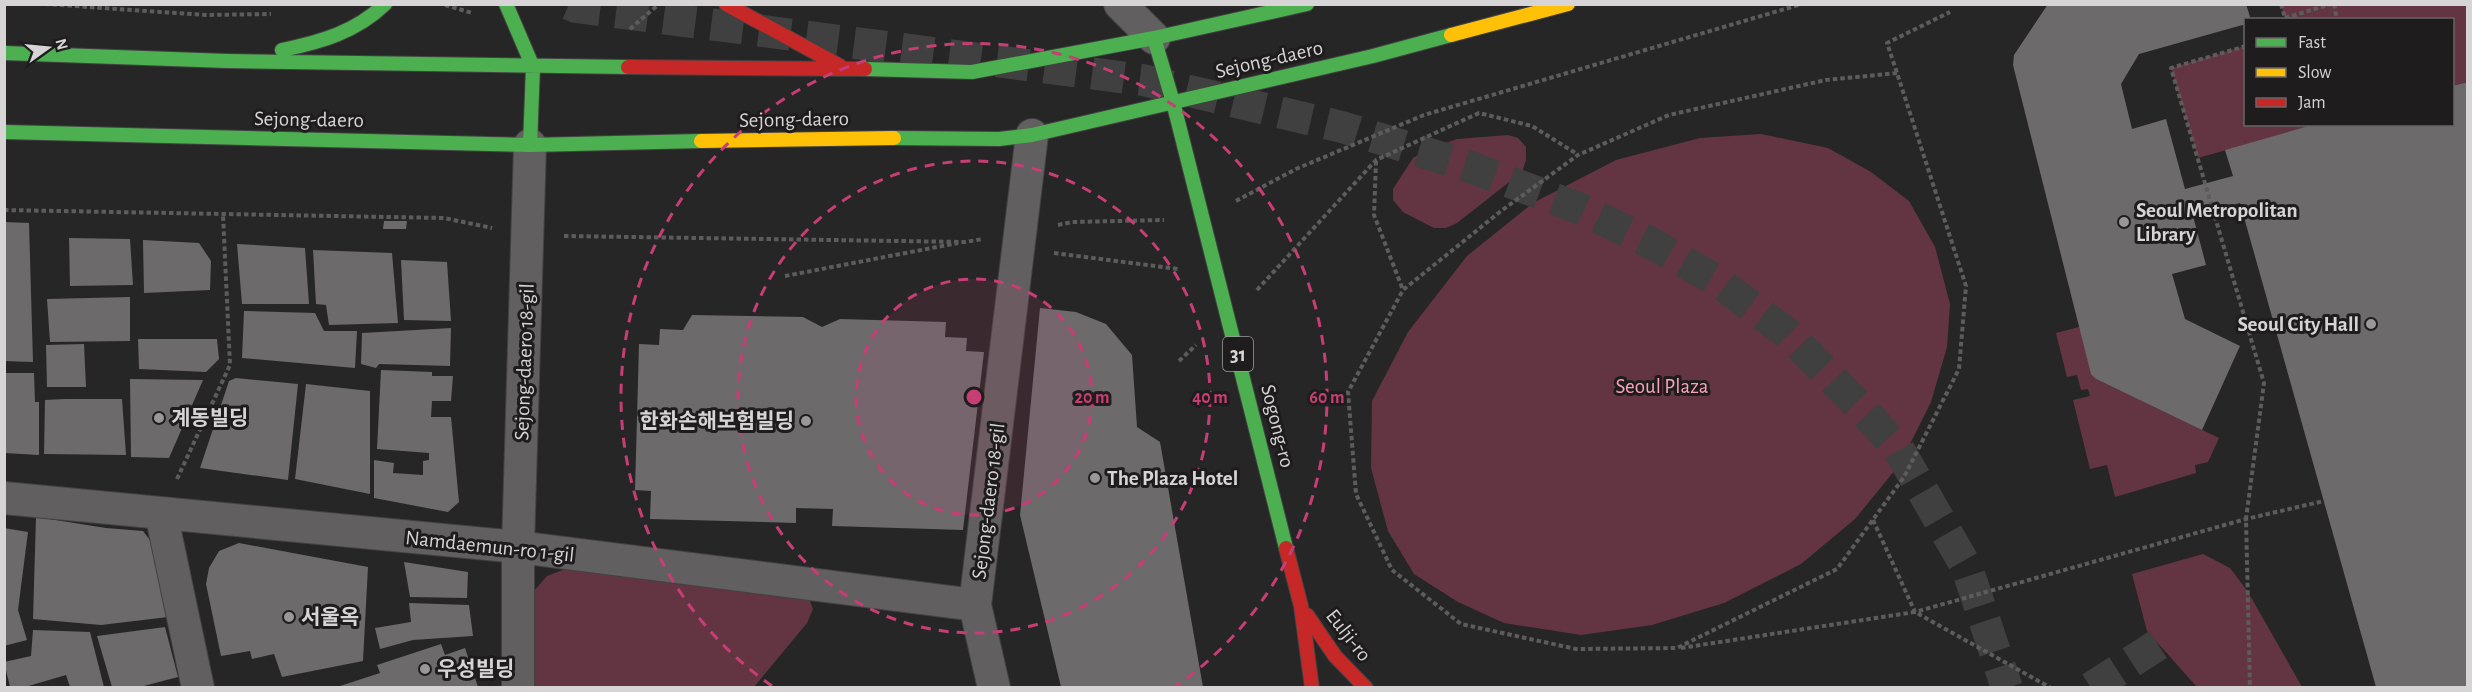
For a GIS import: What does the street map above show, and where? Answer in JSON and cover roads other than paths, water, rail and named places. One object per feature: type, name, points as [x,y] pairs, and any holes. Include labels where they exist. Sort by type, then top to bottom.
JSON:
[{"type":"main road","points":[[227,61],[296,47],[350,32],[376,15],[385,4]]},
{"type":"main road","points":[[506,4],[533,67],[530,145]]},
{"type":"main road","points":[[726,4],[844,68]]},
{"type":"main road","points":[[4,53],[227,61],[533,67],[844,68],[972,72],[1154,38],[1307,4]]},
{"type":"main road","name":"Sejong-daero","points":[[4,132],[530,145],[868,138],[999,139],[1032,135],[1373,56],[1568,4]]},
{"type":"main road","name":"Sogong-ro","points":[[1154,38],[1173,102],[1302,606],[1312,687]]},
{"type":"main road","name":"Eulji-ro","points":[[1302,606],[1335,656],[1366,687]]},
{"type":"street","points":[[1120,4],[1154,38]]},
{"type":"street","name":"Sejong-daero 18-gil","points":[[994,687],[975,605],[1032,135]]},
{"type":"street","name":"Sejong-daero 18-gil","points":[[518,687],[518,547],[530,145]]},
{"type":"street","name":"Namdaemun-ro 1-gil","points":[[4,498],[518,547],[975,605]]},
{"type":"street","points":[[161,513],[198,687]]},
{"type":"tunnel","points":[[569,4],[576,7],[1143,80],[1342,127],[1465,165],[1581,209],[1649,242],[1714,279],[1787,333],[1899,450],[1967,568],[2007,688]]},
{"type":"tunnel","points":[[2091,688],[2159,644]]},
{"type":"place","name":"Seoul Metropolitan Library","points":[[2124,222]]},
{"type":"place","name":"Seoul City Hall","points":[[2371,324]]},
{"type":"place","name":"계동빌딩","points":[[159,418]]},
{"type":"place","name":"한화손해보험빌딩","points":[[806,421]]},
{"type":"place","name":"The Plaza Hotel","points":[[1095,478]]},
{"type":"place","name":"서울옥","points":[[289,617]]},
{"type":"place","name":"우성빌딩","points":[[425,669]]},
{"type":"park label","name":"Seoul Plaza","points":[[1662,386]]}]
